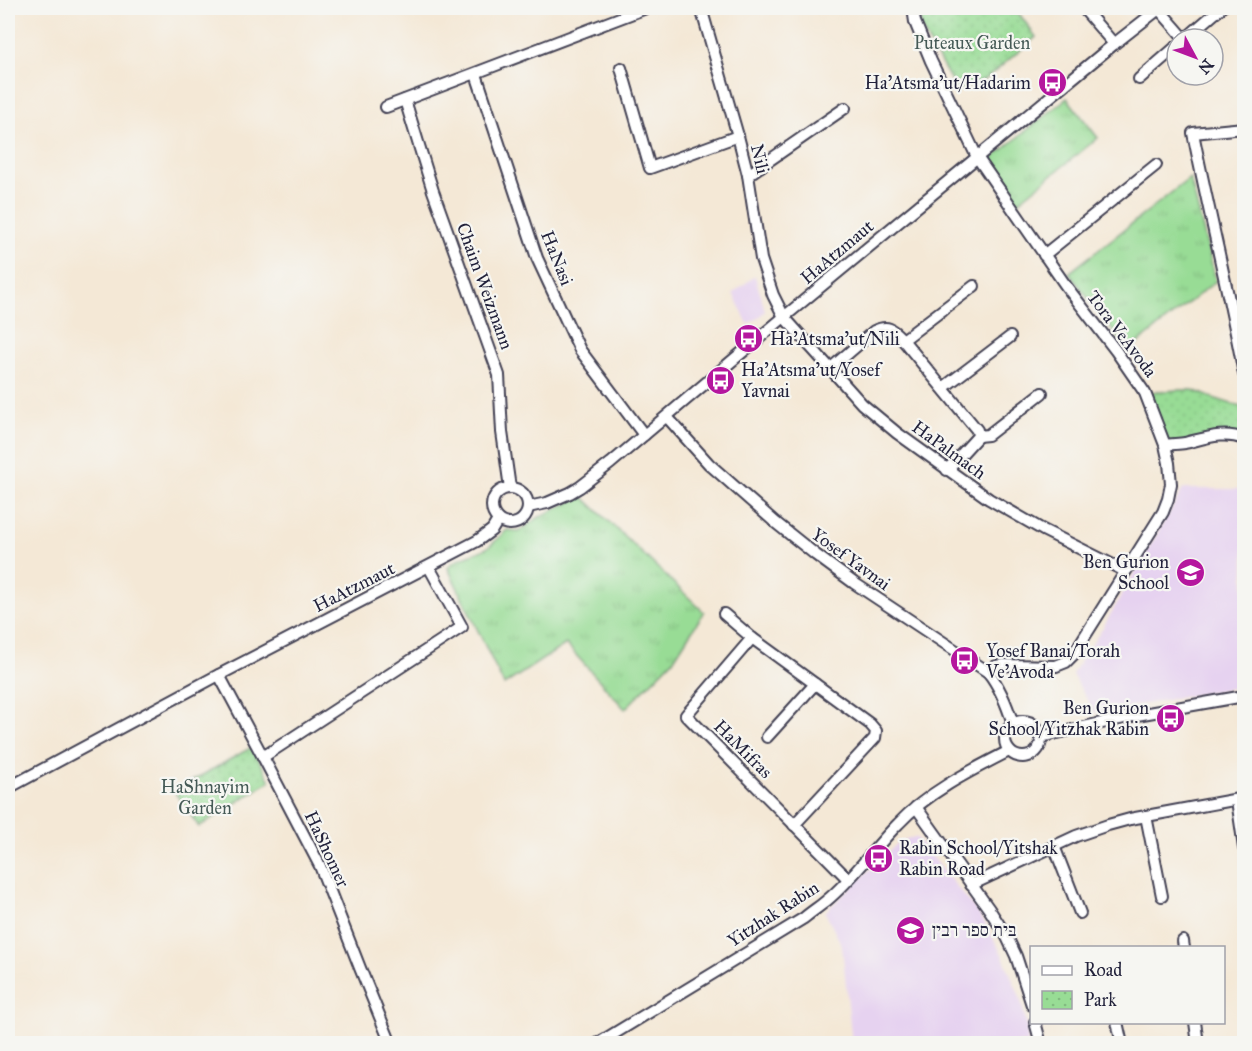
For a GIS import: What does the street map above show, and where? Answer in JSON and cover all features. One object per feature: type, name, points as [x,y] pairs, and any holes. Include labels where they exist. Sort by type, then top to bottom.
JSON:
[{"type":"street","points":[[386,107],[646,8]]},
{"type":"street","name":"Nili","points":[[701,8],[748,175],[761,259],[773,295],[784,317]]},
{"type":"street","name":"Tora VeAvoda","points":[[914,8],[915,22],[931,61],[977,157],[1044,255],[1145,393],[1165,445],[1169,463],[1171,484],[1163,512],[1073,656],[1056,666],[1004,664],[988,672]]},
{"type":"street","points":[[1083,8],[1114,44]]},
{"type":"street","points":[[1159,8],[1175,27]]},
{"type":"street","name":"HaAtzmaut","points":[[528,507],[557,499],[580,487],[1159,8]]},
{"type":"street","points":[[1199,27],[1221,8]]},
{"type":"street","points":[[1139,79],[1165,56]]},
{"type":"street","points":[[621,68],[650,168],[738,136]]},
{"type":"street","name":"HaNasi","points":[[476,74],[537,258],[579,350],[644,435]]},
{"type":"street","name":"Chaim Weizmann","points":[[405,100],[433,191],[499,375],[502,432],[510,488]]},
{"type":"street","points":[[748,175],[845,108]]},
{"type":"street","points":[[1245,128],[1193,133],[1245,374]]},
{"type":"street","points":[[1044,255],[1156,165]]},
{"type":"street","points":[[903,340],[974,286]]},
{"type":"street","name":"HaPalmach","points":[[784,317],[862,404],[897,433],[989,499],[1043,530],[1125,571]]},
{"type":"street","points":[[830,369],[874,331],[888,328],[903,340],[977,430],[978,436]]},
{"type":"street","points":[[943,388],[1010,337]]},
{"type":"street","points":[[947,470],[978,436],[988,435],[1042,393]]},
{"type":"street","name":"Yosef Yavnai","points":[[667,417],[709,465],[800,542],[854,584],[988,672],[997,685],[1013,724]]},
{"type":"street","points":[[1165,445],[1219,435],[1245,439]]},
{"type":"street","points":[[510,488],[522,492],[528,502],[528,507],[527,513],[519,522],[508,524],[498,520],[493,510],[493,500],[500,491],[510,488]]},
{"type":"street","name":"HaAtzmaut","points":[[8,788],[486,536],[496,526],[498,520]]},
{"type":"street","points":[[263,757],[462,627],[429,567]]},
{"type":"street","points":[[724,614],[752,638],[870,723],[876,731],[874,738],[794,825]]},
{"type":"street","name":"HaMifras","points":[[752,638],[686,715],[848,879]]},
{"type":"street","name":"HaShomer","points":[[219,675],[320,866],[391,1044]]},
{"type":"street","points":[[767,737],[815,684]]},
{"type":"street","points":[[1040,736],[1137,715],[1245,696]]},
{"type":"street","points":[[1019,722],[1030,723],[1039,731],[1040,736],[1038,749],[1027,757],[1014,755],[1009,751],[1005,742],[1009,727],[1019,722]]},
{"type":"street","name":"Yitzhak Rabin","points":[[597,1044],[804,918],[827,901],[898,823],[916,807],[966,773],[1009,751]]},
{"type":"street","points":[[971,885],[1054,846],[1108,825],[1241,799],[1245,848]]},
{"type":"street","points":[[916,807],[1007,937],[1016,956],[1030,999]]},
{"type":"street","points":[[1146,816],[1162,896]]},
{"type":"street","points":[[1054,846],[1080,913]]},
{"type":"street","points":[[1035,1024],[1041,1044]]},
{"type":"street","points":[[1118,1024],[1122,1044]]},
{"type":"street","points":[[1195,1024],[1198,1044]]},
{"type":"shaded area","points":[[755,276],[765,311],[748,324],[733,293]]},
{"type":"shaded area","name":"Ben Gurion School","points":[[1183,489],[1244,489],[1244,686],[1095,713],[1072,674],[1102,629]]},
{"type":"shaded area","name":"בית ספר רבין","points":[[917,838],[979,914],[1001,952],[1020,997],[1028,1043],[852,1043],[842,946],[825,912],[899,842]]},
{"type":"green space","name":"Puteaux Garden","points":[[920,8],[1000,8],[1020,15],[1036,37],[987,78],[957,91],[921,28]]},
{"type":"green space","points":[[1067,98],[1098,138],[1018,202],[986,163]]},
{"type":"green space","points":[[1190,178],[1216,281],[1128,351],[1069,273]]},
{"type":"green space","points":[[1193,390],[1244,408],[1244,439],[1237,436],[1165,445],[1145,393]]},
{"type":"green space","points":[[582,496],[704,612],[674,659],[625,709],[566,644],[504,685],[448,568],[461,558],[488,547],[507,530],[518,531],[536,519]]},
{"type":"green space","name":"HaShnayim Garden","points":[[252,747],[270,781],[199,827],[174,791]]},
{"type":"place","name":"Ha'Atsma'ut/Hadarim","points":[[1052,83]]},
{"type":"place","name":"Ha'Atsma'ut/Nili","points":[[749,339]]},
{"type":"place","name":"Ha'Atsma'ut/Yosef Yavnai","points":[[720,380]]},
{"type":"place","name":"Ben Gurion School","points":[[1190,572]]},
{"type":"place","name":"Yosef Banai/Torah Ve'Avoda","points":[[965,661]]},
{"type":"place","name":"Ben Gurion School/Yitzhak Rabin","points":[[1170,718]]},
{"type":"place","name":"Rabin School/Yitshak Rabin Road","points":[[878,858]]},
{"type":"place","name":"בית ספר רבין","points":[[911,930]]}]
